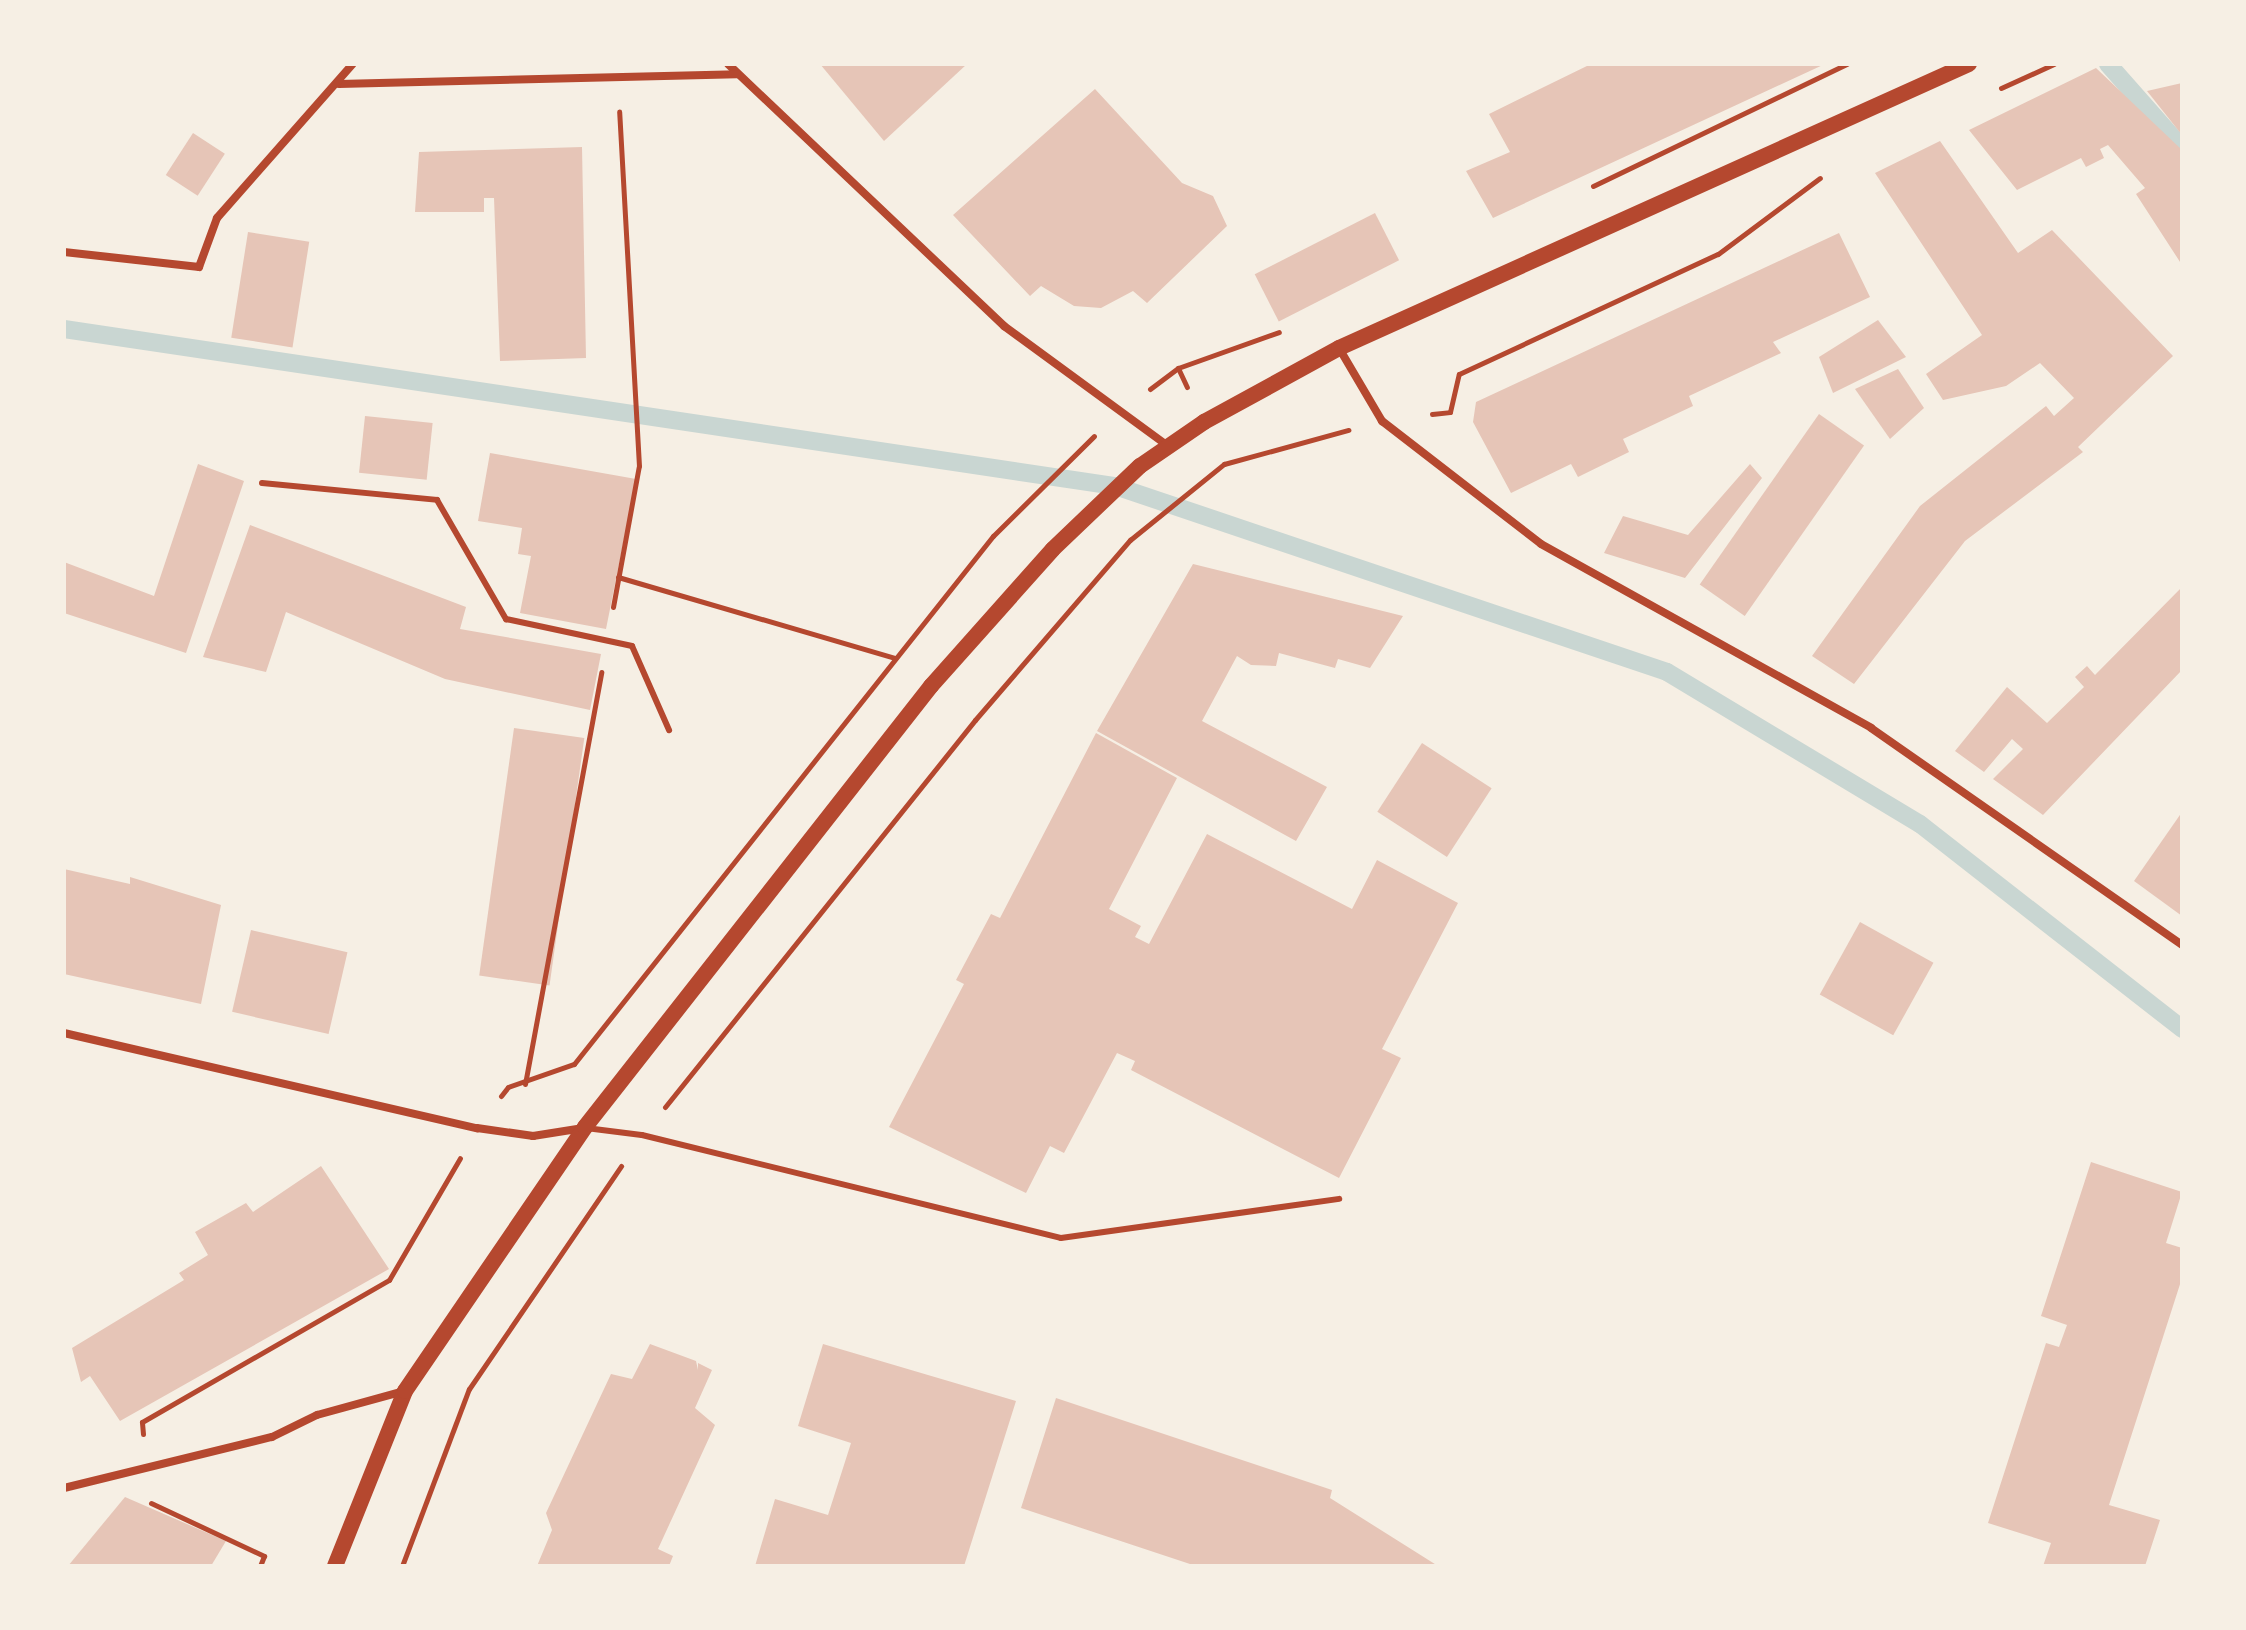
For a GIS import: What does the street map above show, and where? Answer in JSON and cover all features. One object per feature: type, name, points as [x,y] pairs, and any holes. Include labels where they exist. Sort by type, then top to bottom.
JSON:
[{"type":"main road","points":[[335,1566],[405,1391],[585,1127],[931,686],[1053,549],[1140,466],[1168,446],[1339,348],[1969,64]]},
{"type":"street","points":[[64,252],[199,267],[217,218],[339,84],[353,64]]},
{"type":"street","points":[[728,64],[1004,326],[1168,446]]},
{"type":"street","points":[[339,84],[737,74]]},
{"type":"street","points":[[1339,348],[1382,421],[1541,544],[1871,728],[2182,945]]},
{"type":"street","points":[[64,1033],[477,1128],[533,1136],[585,1127]]},
{"type":"street","points":[[64,1488],[144,1465],[272,1437],[317,1415],[405,1391]]},
{"type":"lane","points":[[262,483],[437,500],[506,619],[632,646],[669,730]]},
{"type":"lane","points":[[585,1127],[642,1135],[1061,1238],[1339,1199]]},
{"type":"path","points":[[1987,95],[2054,64]]},
{"type":"path","points":[[525,1084],[639,466],[617,77]]},
{"type":"path","points":[[402,1566],[469,1389],[642,1135],[975,720],[1130,540],[1224,464],[1382,421],[1450,412],[1459,374],[1718,254],[1835,167]]},
{"type":"path","points":[[260,1566],[264,1556],[144,1500],[142,1422],[389,1280],[477,1128],[508,1087],[525,1084],[574,1064],[993,536],[1087,442]]},
{"type":"path","points":[[618,577],[895,658]]},
{"type":"building","points":[[820,64],[967,64],[884,141]]},
{"type":"building","points":[[1591,64],[1825,64],[1493,218],[1466,171],[1510,152],[1489,114]]},
{"type":"building","points":[[2096,68],[2182,150],[2182,265],[2136,194],[2145,188],[2108,145],[2100,149],[2104,158],[2086,167],[2081,158],[2017,190],[1969,130]]},
{"type":"building","points":[[2182,83],[2182,135],[2147,91]]},
{"type":"building","points":[[1095,89],[1182,183],[1213,196],[1227,226],[1147,303],[1133,291],[1101,308],[1074,306],[1041,286],[1030,296],[953,215]]},
{"type":"building","points":[[193,133],[225,154],[198,196],[166,175]]},
{"type":"building","points":[[1940,141],[2018,253],[2052,230],[2173,356],[2078,447],[2083,452],[1965,541],[1854,684],[1812,656],[1920,506],[2046,406],[2054,416],[2074,398],[2040,363],[2006,386],[1943,400],[1926,374],[1982,335],[1875,173]]},
{"type":"building","points":[[582,147],[586,358],[500,361],[494,198],[484,198],[484,212],[415,212],[419,152]]},
{"type":"building","points":[[1375,213],[1399,260],[1279,322],[1255,274]]},
{"type":"building","points":[[248,232],[309,242],[292,347],[231,338]]},
{"type":"building","points":[[1839,233],[1870,297],[1773,342],[1781,353],[1689,396],[1693,406],[1623,439],[1629,452],[1578,477],[1571,464],[1511,493],[1473,422],[1476,402]]},
{"type":"building","points":[[1878,320],[1906,357],[1833,393],[1819,357]]},
{"type":"building","points":[[1898,369],[1924,408],[1890,439],[1855,389]]},
{"type":"building","points":[[1819,414],[1864,446],[1745,616],[1700,584]]},
{"type":"building","points":[[365,416],[433,423],[427,480],[359,473]]},
{"type":"building","points":[[490,453],[636,479],[606,629],[520,613],[531,556],[518,554],[522,528],[478,521]]},
{"type":"building","points":[[198,464],[244,481],[186,653],[64,613],[64,562],[154,596]]},
{"type":"building","points":[[1750,464],[1762,478],[1685,578],[1604,553],[1623,516],[1688,535]]},
{"type":"building","points":[[250,525],[466,607],[460,629],[601,654],[590,710],[445,679],[286,612],[266,672],[203,657]]},
{"type":"building","points":[[1193,564],[1403,616],[1370,668],[1338,659],[1335,668],[1279,653],[1276,666],[1251,665],[1237,656],[1202,721],[1327,787],[1296,841],[1097,731]]},
{"type":"building","points":[[2182,587],[2182,670],[2043,815],[1993,779],[2023,749],[2012,739],[1984,772],[1955,751],[2007,687],[2047,723],[2084,687],[2075,677],[2087,666],[2095,675]]},
{"type":"building","points":[[514,728],[584,738],[550,985],[479,976]]},
{"type":"building","points":[[1096,733],[1177,778],[1109,909],[1141,926],[1135,937],[1149,944],[1207,834],[1352,909],[1377,860],[1458,903],[1382,1049],[1401,1058],[1339,1178],[1131,1070],[1135,1061],[1117,1053],[1064,1153],[1050,1146],[1026,1193],[889,1127],[964,984],[956,980],[991,914],[1000,918]]},
{"type":"building","points":[[1422,743],[1492,788],[1447,857],[1377,812]]},
{"type":"building","points":[[2182,812],[2182,916],[2134,881]]},
{"type":"building","points":[[64,869],[130,884],[130,877],[221,905],[201,1004],[64,974]]},
{"type":"building","points":[[1860,922],[1933,963],[1893,1035],[1820,995]]},
{"type":"building","points":[[251,930],[347,952],[329,1034],[232,1012]]},
{"type":"building","points":[[2091,1162],[2182,1192],[2166,1243],[2182,1248],[2182,1278],[2109,1505],[2160,1520],[2145,1566],[2043,1566],[2051,1543],[1988,1523],[2046,1343],[2059,1347],[2067,1325],[2041,1316]]},
{"type":"building","points":[[321,1166],[389,1269],[120,1421],[90,1376],[81,1382],[72,1348],[184,1280],[179,1273],[208,1255],[195,1232],[246,1203],[253,1212]]},
{"type":"building","points":[[650,1344],[696,1361],[698,1370],[698,1363],[712,1370],[695,1408],[715,1425],[658,1549],[673,1556],[669,1566],[537,1566],[552,1530],[546,1513],[611,1374],[632,1379]]},
{"type":"building","points":[[823,1344],[1016,1401],[964,1566],[755,1566],[775,1499],[828,1515],[851,1443],[798,1426]]},
{"type":"building","points":[[1056,1398],[1332,1490],[1330,1498],[1438,1566],[1196,1566],[1021,1508]]},
{"type":"building","points":[[125,1497],[226,1541],[211,1566],[68,1566]]},
{"type":"waterway","points":[[2108,64],[2182,148]]},
{"type":"waterway","points":[[64,329],[1115,486],[1667,672],[1920,824],[2182,1029]]}]
